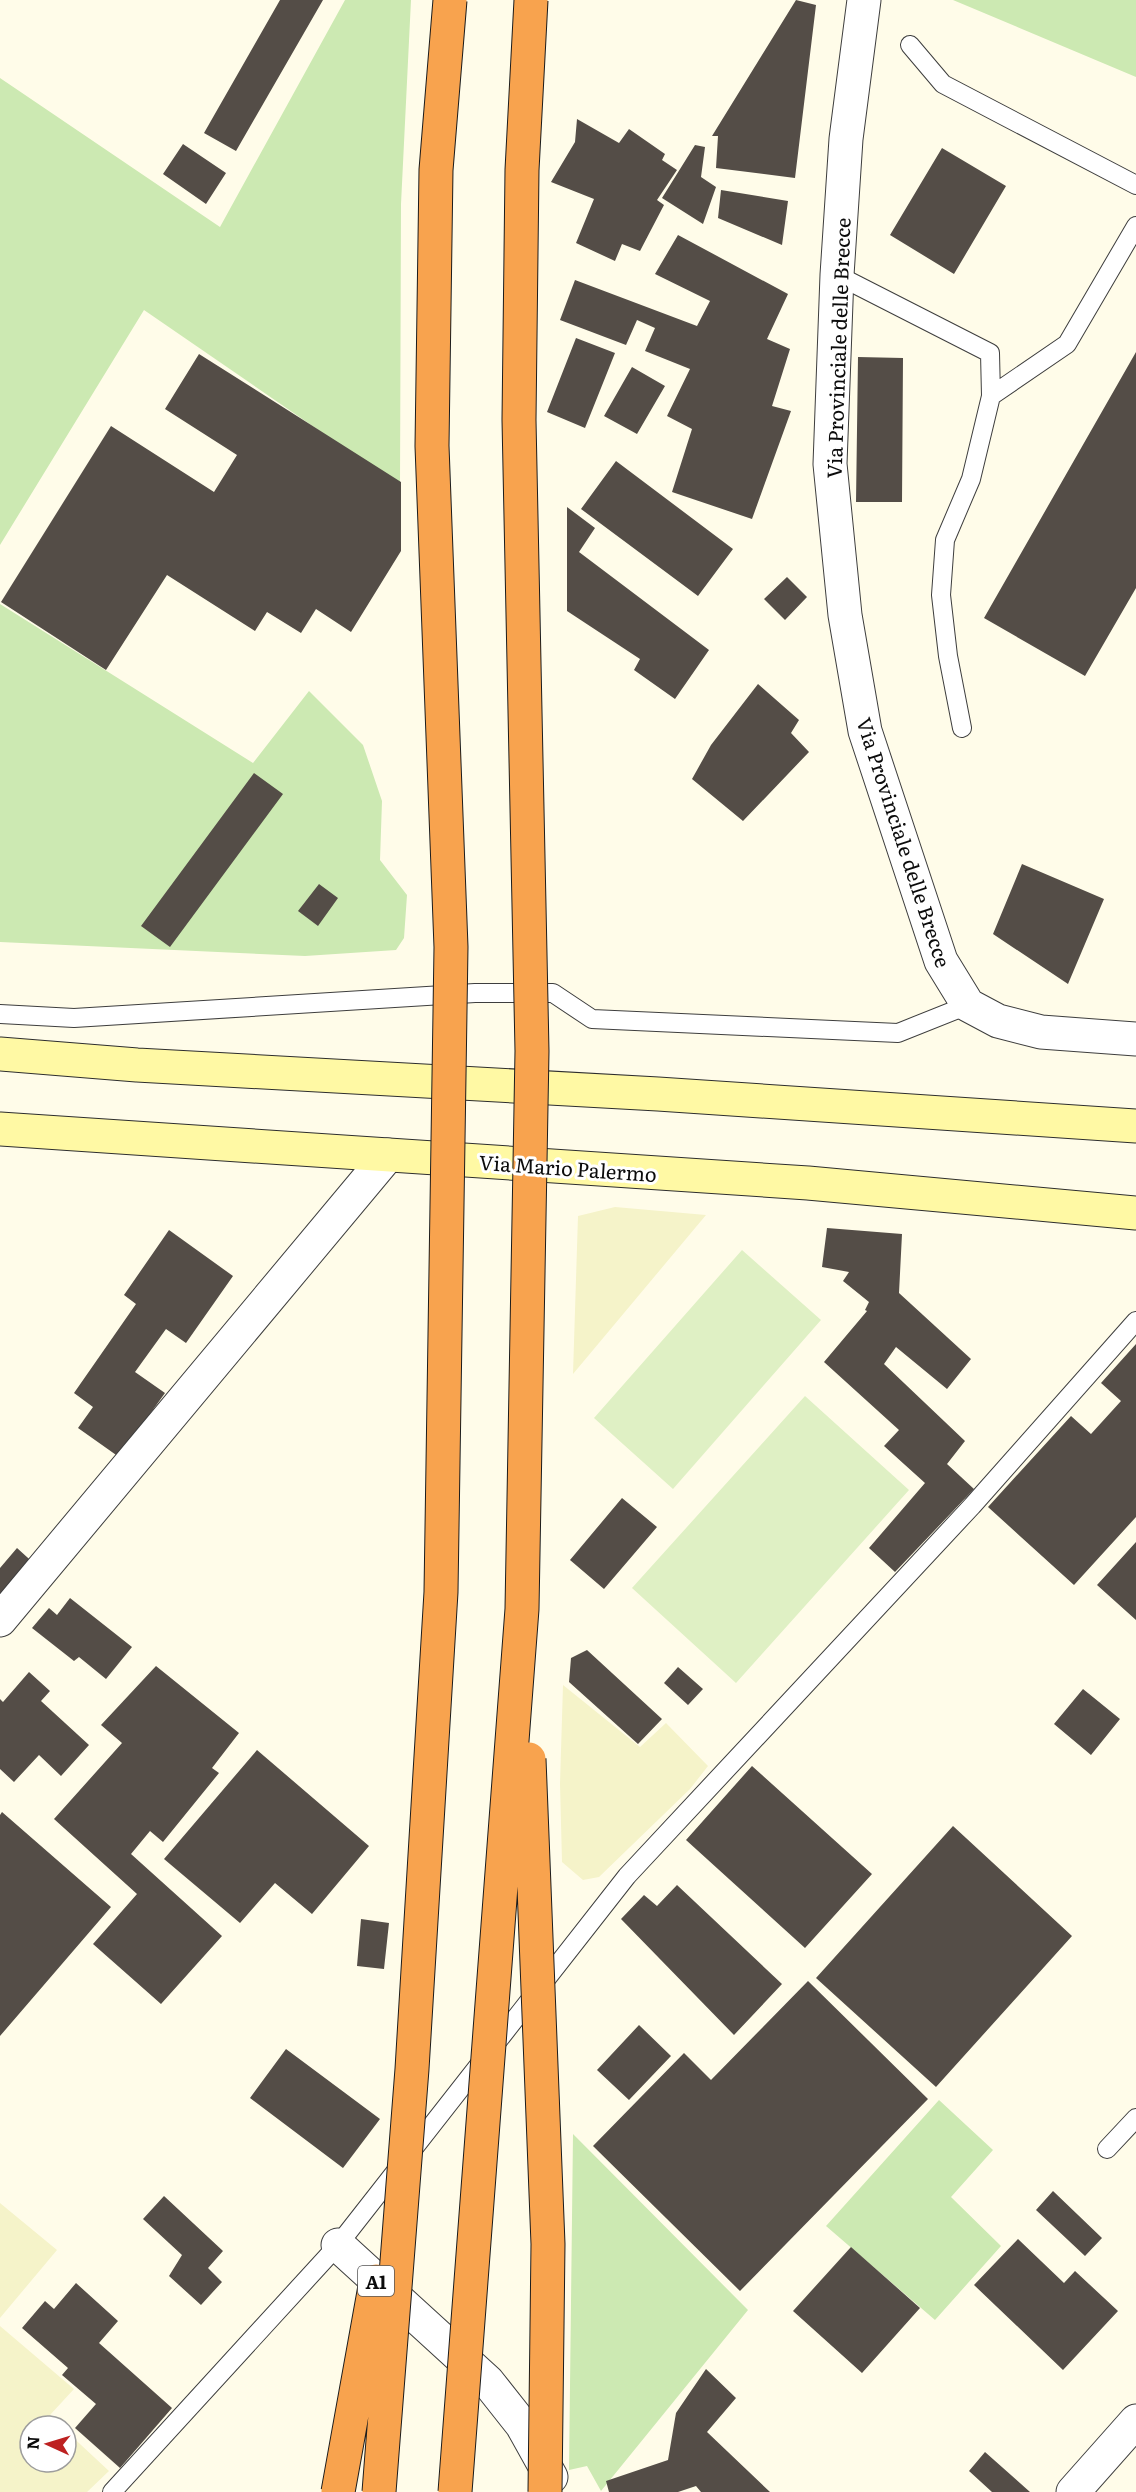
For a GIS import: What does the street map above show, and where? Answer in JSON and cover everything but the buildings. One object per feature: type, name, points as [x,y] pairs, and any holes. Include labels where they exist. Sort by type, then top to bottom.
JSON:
[{"type":"highway","points":[[379,2492],[412,2069],[441,1592],[451,947],[432,446],[436,170],[450,0]]},
{"type":"highway","points":[[455,2492],[522,1609],[532,1051],[519,420],[522,170],[531,0]]},
{"type":"highway","points":[[522,1609],[548,2244],[545,2492]]},
{"type":"highway","name":"A1","points":[[338,2492],[412,2069]]},
{"type":"street","name":"Via Provinciale delle Brecce","points":[[864,0],[846,139],[837,275],[830,464],[845,615],[865,731],[941,961],[968,1005]]},
{"type":"street","points":[[968,1005],[998,1021],[1041,1032],[1136,1039]]},
{"type":"street","points":[[0,1054],[137,1065],[646,1093],[1136,1126]]},
{"type":"street","name":"Via Mario Palermo","points":[[0,1129],[808,1183],[1136,1213]]},
{"type":"street","points":[[0,1620],[388,1155]]},
{"type":"street","points":[[338,2245],[488,2382],[522,2425],[559,2492]]},
{"type":"street","points":[[1074,2492],[1136,2421]]},
{"type":"lane","points":[[910,45],[943,84],[1136,185]]},
{"type":"lane","points":[[991,396],[1067,344],[1136,226]]},
{"type":"lane","points":[[837,275],[990,353],[991,396],[971,479],[945,540],[941,595],[948,656],[962,728]]},
{"type":"lane","points":[[0,1014],[74,1018],[475,993],[553,993],[592,1019],[898,1033],[968,1005]]},
{"type":"lane","points":[[112,2492],[338,2245],[627,1876],[972,1506],[1136,1321]]},
{"type":"lane","points":[[1107,2149],[1136,2118]]},
{"type":"shaded area","points":[[615,1207],[706,1215],[573,1374],[578,1216]]},
{"type":"shaded area","points":[[563,1685],[640,1747],[666,1723],[708,1766],[690,1789],[599,1877],[583,1880],[562,1862],[560,1784]]},
{"type":"shaded area","points":[[0,2203],[57,2250],[0,2318]]},
{"type":"shaded area","points":[[0,2326],[74,2389],[51,2414],[18,2414],[18,2474],[78,2474],[78,2442],[109,2471],[87,2492],[0,2492]]},
{"type":"green space","points":[[345,0],[411,0],[401,204],[400,486],[144,310],[0,545],[0,78],[220,227]]},
{"type":"green space","points":[[953,0],[1136,0],[1136,77]]},
{"type":"green space","points":[[0,604],[253,763],[309,691],[363,745],[382,801],[380,860],[407,895],[404,938],[396,950],[305,956],[0,942]]},
{"type":"green space","points":[[742,1250],[821,1320],[673,1489],[594,1418]]},
{"type":"green space","points":[[805,1396],[909,1490],[736,1683],[632,1588]]},
{"type":"green space","points":[[939,2100],[993,2150],[951,2197],[1001,2246],[935,2320],[826,2226]]},
{"type":"green space","points":[[573,2134],[748,2310],[601,2491],[587,2466],[569,2470]]}]
